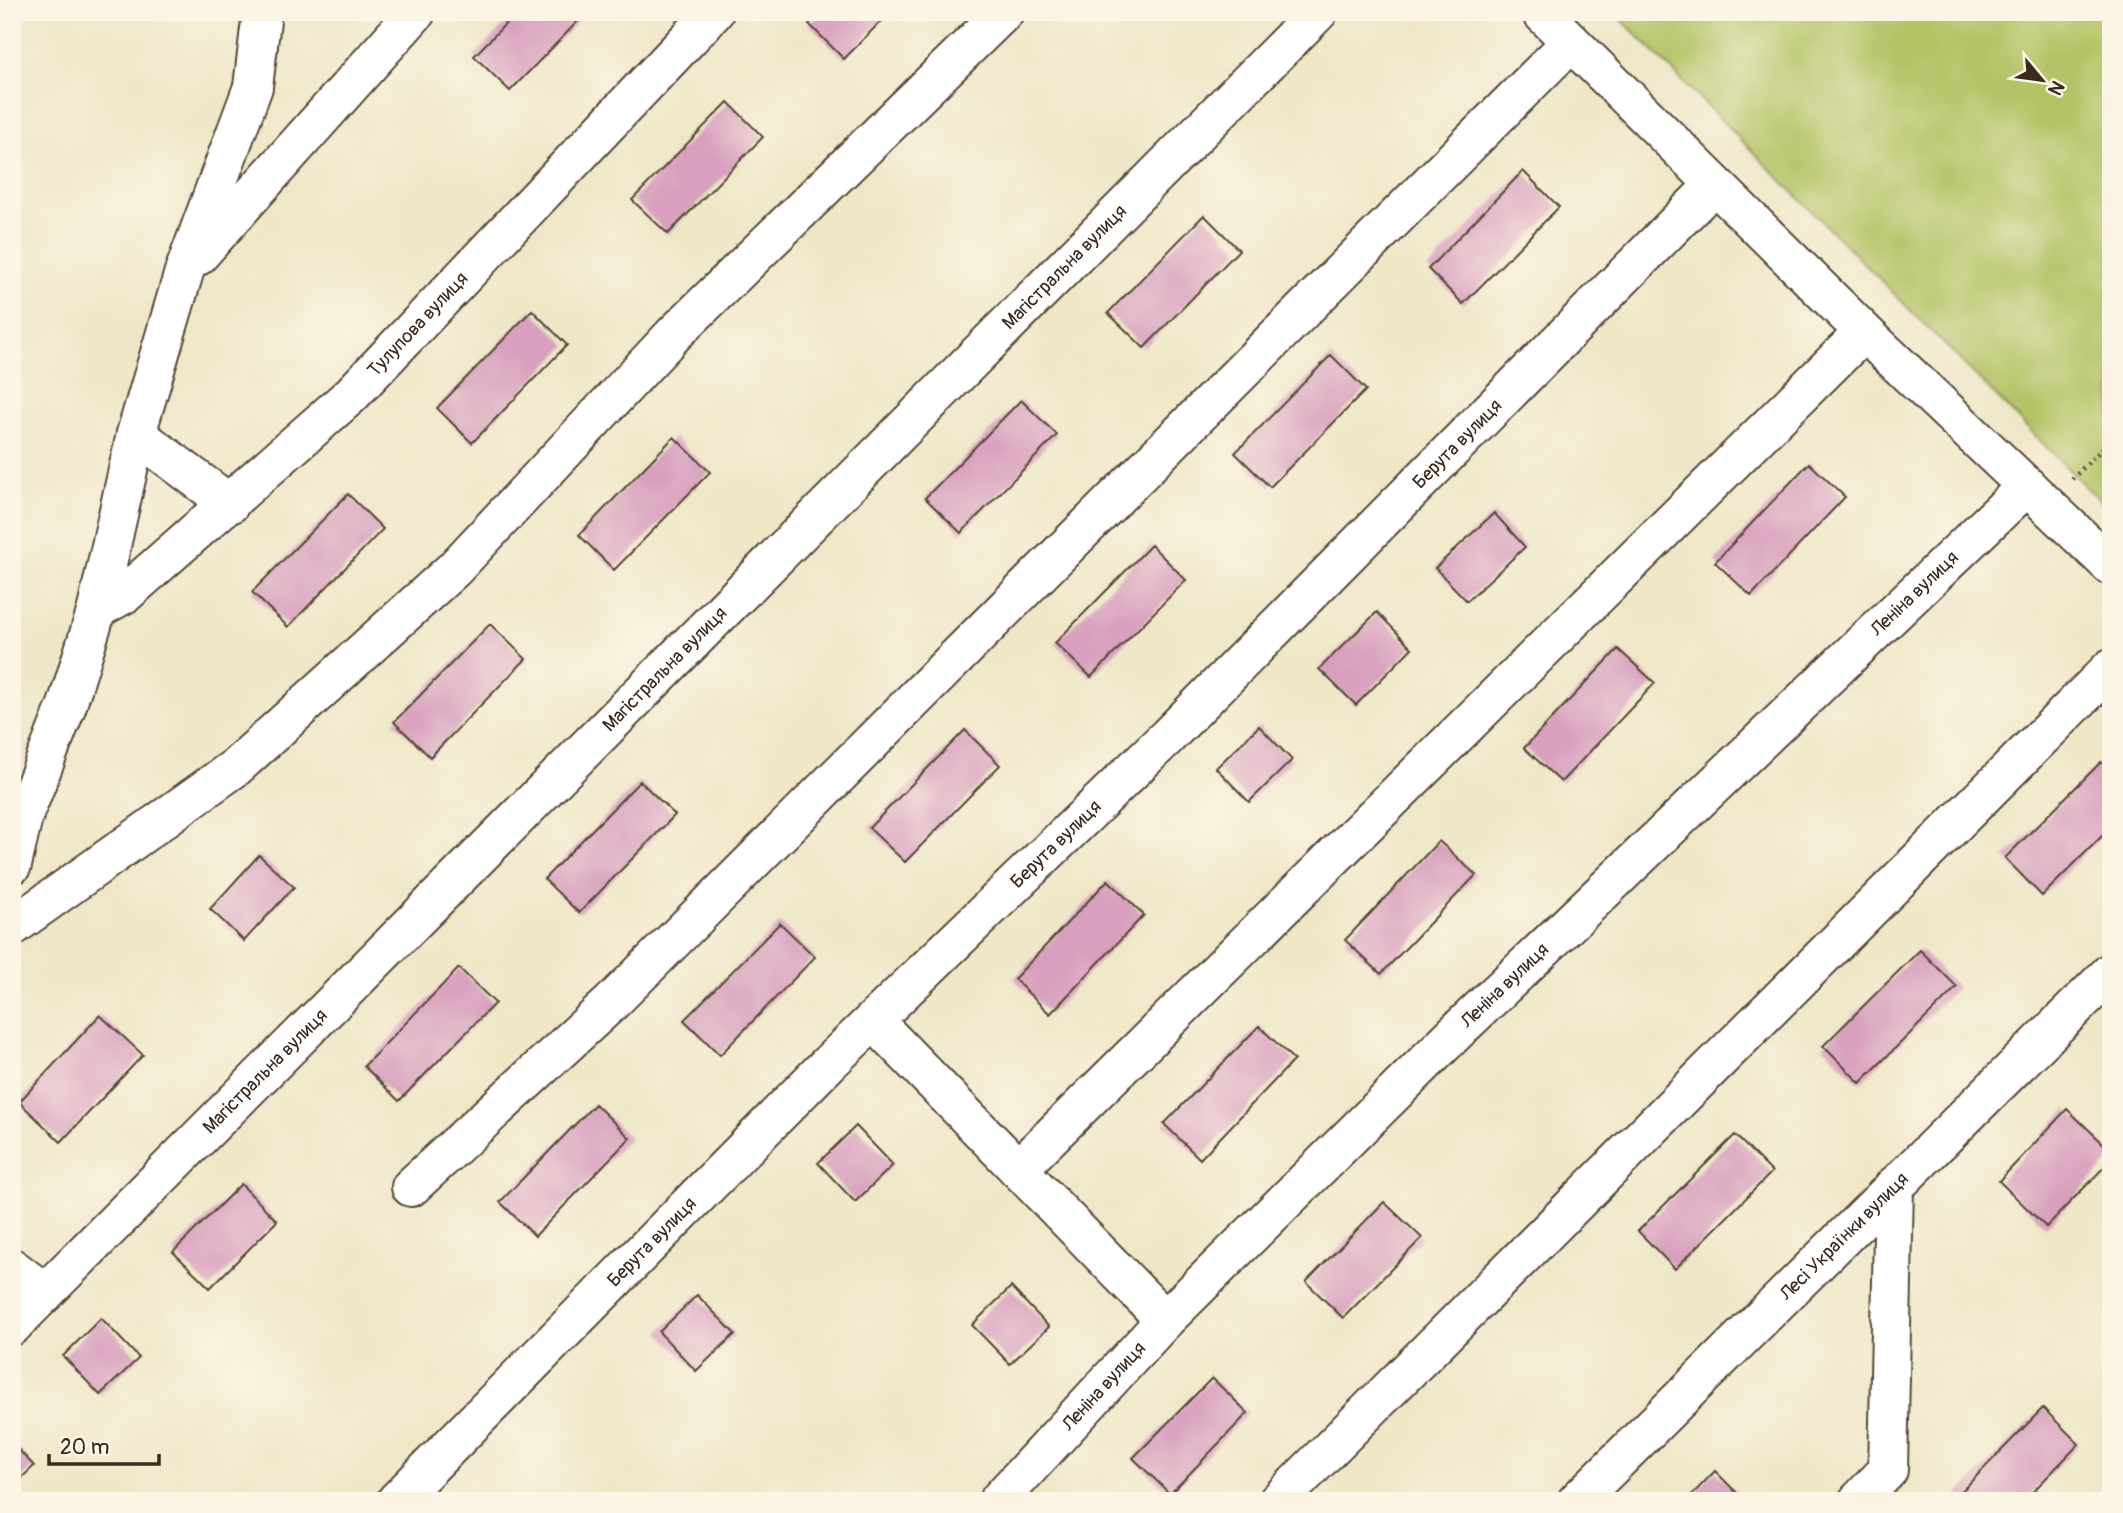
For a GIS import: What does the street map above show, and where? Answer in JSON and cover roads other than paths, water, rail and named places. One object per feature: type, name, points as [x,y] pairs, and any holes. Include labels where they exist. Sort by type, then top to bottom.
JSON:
[{"type":"street","points":[[12,865],[18,821],[67,705],[97,609],[136,434],[184,272],[253,87],[262,12]]},
{"type":"street","points":[[184,272],[416,12]]},
{"type":"street","name":"Тулупова вулиця","points":[[97,609],[126,593],[351,395],[714,12]]},
{"type":"street","points":[[12,927],[236,767],[454,569],[674,334],[1004,12]]},
{"type":"street","name":"Магістральна вулиця","points":[[12,1326],[1318,12]]},
{"type":"street","points":[[1541,12],[1864,332],[2111,566]]},
{"type":"street","points":[[411,1188],[611,1003],[1571,42]]},
{"type":"street","name":"Берута вулиця","points":[[396,1501],[874,1021],[1166,738],[1714,185]]},
{"type":"street","points":[[1018,1169],[1864,332]]},
{"type":"street","points":[[136,434],[230,504]]},
{"type":"street","name":"Леніна вулиця","points":[[998,1501],[1164,1320],[1455,1033],[2038,496]]},
{"type":"street","points":[[1278,1501],[2111,668]]},
{"type":"street","name":"Лесі Українки вулиця","points":[[1577,1501],[2111,972]]},
{"type":"street","points":[[874,1021],[1164,1320]]},
{"type":"street","points":[[1858,1501],[1888,1470],[1894,1186]]},
{"type":"street","points":[[12,1268],[45,1293]]}]
